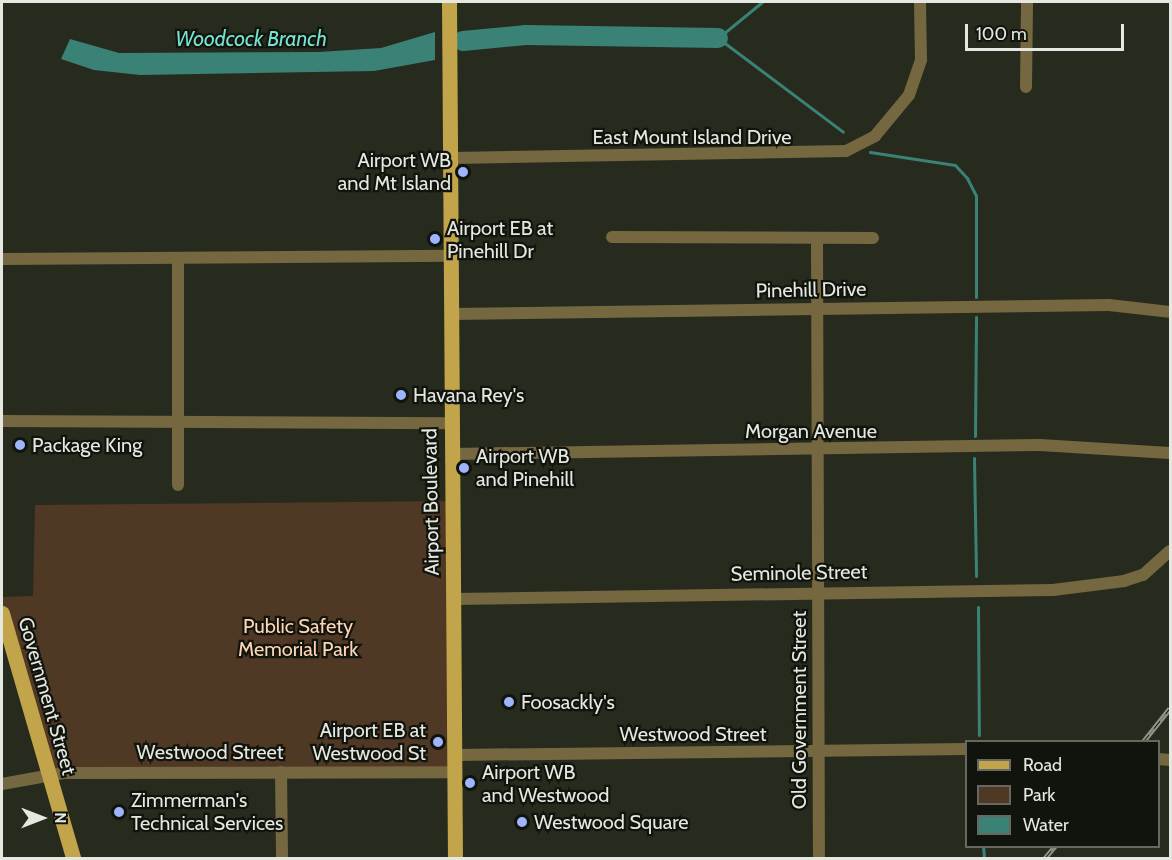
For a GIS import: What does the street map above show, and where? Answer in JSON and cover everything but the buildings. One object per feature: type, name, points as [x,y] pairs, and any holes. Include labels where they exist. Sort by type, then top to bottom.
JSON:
[{"type":"main road","name":"Airport Boulevard","points":[[449,2],[455,858]]},
{"type":"main road","name":"Government Street","points":[[3,622],[73,858]]},
{"type":"street","name":"East Mount Island Drive","points":[[451,158],[826,155],[875,136],[909,95],[921,60],[920,2]]},
{"type":"street","points":[[1026,87],[1028,2]]},
{"type":"street","points":[[612,237],[873,238]]},
{"type":"street","name":"Old Government Street","points":[[817,238],[819,858]]},
{"type":"street","points":[[2,259],[178,260],[452,255]]},
{"type":"street","points":[[178,260],[178,485]]},
{"type":"street","name":"Pinehill Drive","points":[[452,314],[1109,305],[1170,312]]},
{"type":"street","points":[[2,421],[451,423]]},
{"type":"street","name":"Morgan Avenue","points":[[452,454],[818,451],[1040,445],[1170,453]]},
{"type":"street","name":"Seminole Street","points":[[453,599],[818,591],[1053,590],[1143,575],[1170,551]]},
{"type":"street","name":"Westwood Street","points":[[455,755],[817,753],[965,749]]},
{"type":"street","points":[[281,772],[282,858]]},
{"type":"street","name":"Westwood Street","points":[[2,784],[48,775],[455,772]]},
{"type":"green space","name":"Public Safety Memorial Park","points":[[452,501],[455,772],[48,775],[2,613],[2,597],[33,596],[35,505]]},
{"type":"water","points":[[435,32],[435,60],[374,71],[140,75],[94,70],[61,59],[70,39],[119,53],[319,52],[381,48]]},
{"type":"waterway","points":[[762,2],[718,38],[843,132]]},
{"type":"waterway","name":"Woodcock Branch","points":[[463,41],[526,35],[718,38]]},
{"type":"waterway","points":[[870,152],[955,165],[967,178],[976,196],[976,297]]},
{"type":"waterway","points":[[975,436],[976,317]]},
{"type":"waterway","points":[[974,458],[976,576]]},
{"type":"waterway","points":[[978,607],[979,735]]},
{"type":"waterway","points":[[983,848],[984,858]]},
{"type":"railway","points":[[1145,740],[1170,708]]},
{"type":"railway","points":[[1045,858],[1053,848]]},
{"type":"place","name":"Airport WB and Mt Island","points":[[463,172]]},
{"type":"place","name":"Airport EB at Pinehill Dr","points":[[435,239]]},
{"type":"place","name":"Havana Rey's","points":[[401,395]]},
{"type":"place","name":"Package King","points":[[20,445]]},
{"type":"place","name":"Airport WB and Pinehill","points":[[464,468]]},
{"type":"place","name":"Foosackly's","points":[[509,702]]},
{"type":"place","name":"Airport EB at Westwood St","points":[[438,742]]},
{"type":"place","name":"Airport WB and Westwood","points":[[470,783]]},
{"type":"place","name":"Zimmerman's Technical Services","points":[[119,812]]},
{"type":"place","name":"Westwood Square","points":[[522,822]]}]
